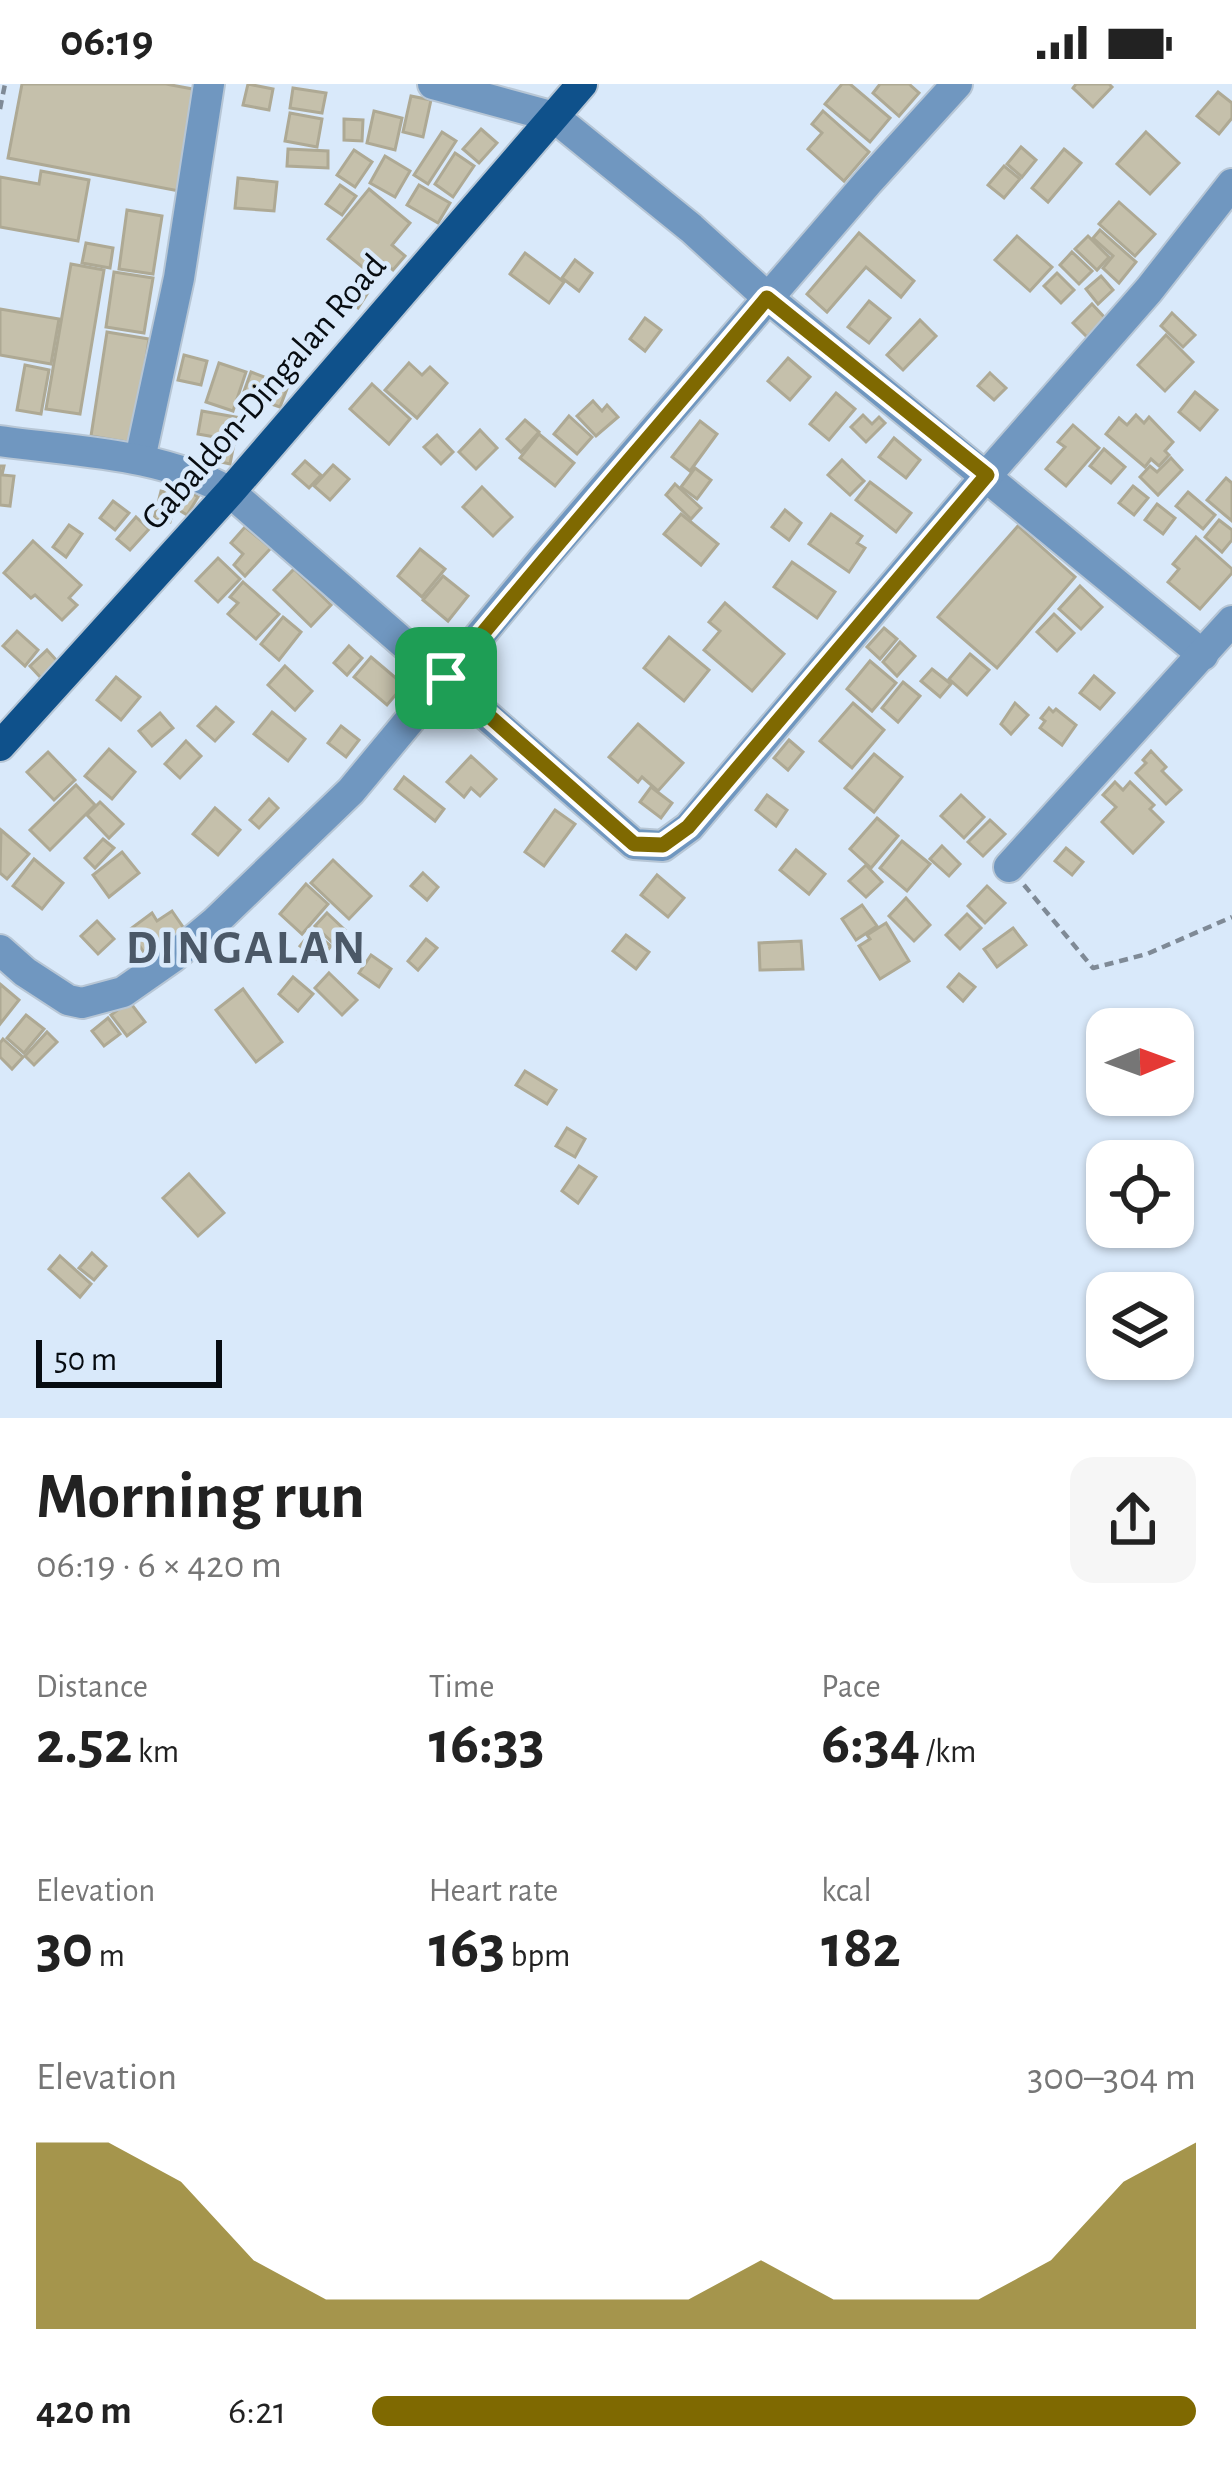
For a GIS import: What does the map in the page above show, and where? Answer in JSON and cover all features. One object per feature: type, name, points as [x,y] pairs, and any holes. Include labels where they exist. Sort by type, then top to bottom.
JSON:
[{"type":"main road","name":"Gabaldon-Dingalan Road","points":[[0,746],[230,492],[582,84]]},
{"type":"street","points":[[140,459],[179,278],[209,84]]},
{"type":"street","points":[[433,84],[554,116],[691,227],[767,298],[1203,655]]},
{"type":"street","points":[[0,950],[68,1000],[82,1003],[123,992],[214,922],[351,791],[767,298],[957,84]]},
{"type":"street","points":[[0,441],[140,459],[202,476],[230,492],[634,844],[663,845],[688,827],[1149,290],[1232,184]]},
{"type":"street","points":[[1009,867],[1232,621]]},
{"type":"path","points":[[0,109],[5,84]]},
{"type":"path","points":[[1009,867],[1093,968],[1147,954],[1232,917]]},
{"type":"building","points":[[22,84],[166,84],[198,90],[179,191],[8,158]]},
{"type":"building","points":[[248,84],[273,89],[269,110],[243,105]]},
{"type":"building","points":[[842,84],[850,84],[890,118],[870,142],[825,104]]},
{"type":"building","points":[[880,84],[909,84],[919,93],[899,116],[873,93]]},
{"type":"building","points":[[1076,84],[1112,87],[1093,107],[1073,88]]},
{"type":"building","points":[[293,88],[326,93],[322,113],[290,108]]},
{"type":"building","points":[[1218,92],[1232,103],[1232,118],[1219,134],[1197,116]]},
{"type":"building","points":[[411,96],[431,100],[423,137],[403,132]]},
{"type":"building","points":[[374,111],[402,118],[395,150],[367,143]]},
{"type":"building","points":[[823,111],[869,152],[844,181],[808,149],[822,133],[812,124]]},
{"type":"building","points":[[290,113],[322,119],[317,147],[285,141]]},
{"type":"building","points":[[344,119],[363,120],[362,141],[344,140]]},
{"type":"building","points":[[481,129],[497,143],[479,163],[463,149]]},
{"type":"building","points":[[442,132],[456,141],[428,184],[414,175]]},
{"type":"building","points":[[1146,132],[1179,163],[1150,194],[1117,164]]},
{"type":"building","points":[[1021,147],[1036,160],[1022,177],[1007,164]]},
{"type":"building","points":[[288,149],[328,151],[328,168],[287,166]]},
{"type":"building","points":[[1064,149],[1081,163],[1048,202],[1032,188]]},
{"type":"building","points":[[354,150],[372,162],[355,187],[337,175]]},
{"type":"building","points":[[455,153],[474,166],[453,197],[435,184]]},
{"type":"building","points":[[385,156],[410,171],[395,197],[370,183]]},
{"type":"building","points":[[1004,166],[1020,179],[1004,198],[988,185]]},
{"type":"building","points":[[41,171],[89,180],[78,241],[0,227],[0,177],[39,184]]},
{"type":"building","points":[[238,178],[277,182],[274,211],[235,208]]},
{"type":"building","points":[[340,185],[356,196],[342,215],[326,204]]},
{"type":"building","points":[[419,185],[450,203],[438,223],[407,205]]},
{"type":"building","points":[[369,189],[410,223],[392,245],[405,256],[393,270],[383,262],[372,275],[328,239]]},
{"type":"building","points":[[1119,202],[1155,234],[1135,256],[1099,224]]},
{"type":"building","points":[[127,210],[162,216],[153,274],[119,269]]},
{"type":"building","points":[[1100,230],[1136,262],[1119,283],[1103,268],[1113,256],[1093,238]]},
{"type":"building","points":[[859,233],[914,281],[901,297],[866,267],[827,312],[807,294]]},
{"type":"building","points":[[1017,236],[1052,267],[1030,291],[995,260]]},
{"type":"building","points":[[1088,236],[1109,257],[1097,270],[1075,249]]},
{"type":"building","points":[[86,243],[113,248],[110,268],[82,263]]},
{"type":"building","points":[[1072,252],[1092,271],[1079,284],[1060,265]]},
{"type":"building","points":[[525,253],[564,282],[549,303],[510,274]]},
{"type":"building","points":[[575,260],[592,273],[579,291],[562,278]]},
{"type":"building","points":[[71,264],[104,270],[80,414],[46,409]]},
{"type":"building","points":[[114,272],[153,278],[144,333],[106,327]]},
{"type":"building","points":[[1057,273],[1074,290],[1061,303],[1044,286]]},
{"type":"building","points":[[1101,276],[1113,290],[1098,304],[1086,289]]},
{"type":"building","points":[[355,278],[371,288],[358,308],[341,297]]},
{"type":"building","points":[[869,301],[890,318],[869,343],[848,327]]},
{"type":"building","points":[[1092,304],[1106,319],[1087,337],[1073,323]]},
{"type":"building","points":[[0,309],[59,319],[51,364],[0,355]]},
{"type":"building","points":[[1172,313],[1195,335],[1183,347],[1161,326]]},
{"type":"building","points":[[645,318],[661,330],[645,351],[630,339]]},
{"type":"building","points":[[920,320],[936,336],[903,370],[887,355]]},
{"type":"building","points":[[107,332],[149,339],[133,443],[91,436]]},
{"type":"building","points":[[1166,335],[1193,362],[1165,391],[1138,365]]},
{"type":"building","points":[[184,355],[207,361],[201,385],[178,380]]},
{"type":"building","points":[[788,358],[810,377],[790,400],[768,381]]},
{"type":"building","points":[[219,363],[246,372],[233,411],[206,402]]},
{"type":"building","points":[[409,363],[422,375],[430,367],[447,383],[417,418],[385,390]]},
{"type":"building","points":[[25,365],[49,370],[41,414],[17,410]]},
{"type":"building","points":[[251,372],[288,386],[280,407],[243,394]]},
{"type":"building","points":[[990,373],[1006,388],[994,400],[978,386]]},
{"type":"building","points":[[372,384],[410,419],[389,444],[350,409]]},
{"type":"building","points":[[1195,392],[1217,410],[1200,430],[1179,412]]},
{"type":"building","points":[[836,393],[855,409],[829,440],[810,424]]},
{"type":"building","points":[[593,401],[602,411],[607,405],[618,417],[596,436],[577,416]]},
{"type":"building","points":[[202,411],[241,418],[237,441],[198,434]]},
{"type":"building","points":[[863,415],[872,424],[879,417],[885,423],[866,442],[851,427]]},
{"type":"building","points":[[1136,415],[1144,423],[1149,417],[1173,442],[1159,466],[1151,459],[1145,467],[1106,434],[1119,418],[1127,425]]},
{"type":"building","points":[[569,416],[592,437],[577,454],[554,434]]},
{"type":"building","points":[[525,420],[539,432],[521,452],[507,439]]},
{"type":"building","points":[[700,421],[717,434],[690,471],[672,457]]},
{"type":"building","points":[[1073,425],[1099,448],[1066,486],[1046,469],[1065,447],[1058,442]]},
{"type":"building","points":[[480,430],[497,448],[476,469],[459,452]]},
{"type":"building","points":[[539,434],[574,463],[555,486],[520,458]]},
{"type":"building","points":[[437,435],[453,452],[441,464],[424,447]]},
{"type":"building","points":[[894,438],[920,460],[906,478],[879,457]]},
{"type":"building","points":[[215,441],[234,444],[230,464],[212,460]]},
{"type":"building","points":[[1104,449],[1125,467],[1111,483],[1090,466]]},
{"type":"building","points":[[1171,458],[1182,470],[1158,495],[1140,477],[1150,466],[1157,472]]},
{"type":"building","points":[[842,460],[864,481],[850,495],[828,475]]},
{"type":"building","points":[[305,461],[321,475],[309,488],[293,474]]},
{"type":"building","points":[[333,465],[349,479],[330,500],[314,486]]},
{"type":"building","points":[[0,466],[4,466],[2,475],[14,476],[10,506],[0,505]]},
{"type":"building","points":[[695,468],[711,480],[697,499],[681,487]]},
{"type":"building","points":[[1226,478],[1232,483],[1232,521],[1207,500]]},
{"type":"building","points":[[870,482],[911,513],[896,532],[856,500]]},
{"type":"building","points":[[675,484],[701,508],[691,519],[666,495]]},
{"type":"building","points":[[181,486],[198,497],[187,515],[174,507],[170,522],[154,519],[161,491],[176,495]]},
{"type":"building","points":[[1133,486],[1148,498],[1134,515],[1119,503]]},
{"type":"building","points":[[482,487],[512,517],[493,536],[463,507]]},
{"type":"building","points":[[1188,492],[1215,515],[1203,529],[1176,506]]},
{"type":"building","points":[[113,501],[129,513],[115,530],[100,518]]},
{"type":"building","points":[[1157,504],[1175,518],[1163,534],[1145,520]]},
{"type":"building","points":[[785,510],[801,523],[789,540],[772,527]]},
{"type":"building","points":[[681,514],[718,544],[701,565],[664,534]]},
{"type":"building","points":[[831,514],[862,536],[857,543],[865,548],[849,572],[809,544]]},
{"type":"building","points":[[136,517],[149,529],[130,550],[117,539]]},
{"type":"building","points":[[1219,520],[1232,530],[1232,540],[1222,552],[1205,537]]},
{"type":"building","points":[[69,525],[82,534],[66,557],[53,547]]},
{"type":"building","points":[[1018,526],[1075,577],[997,668],[938,617]]},
{"type":"building","points":[[245,527],[271,548],[245,576],[234,565],[243,554],[231,543]]},
{"type":"building","points":[[1196,537],[1232,569],[1200,609],[1168,582],[1179,569],[1173,564]]},
{"type":"building","points":[[33,541],[81,585],[69,598],[77,605],[62,620],[4,573]]},
{"type":"building","points":[[420,549],[445,569],[422,597],[398,576]]},
{"type":"building","points":[[218,558],[240,579],[218,602],[196,581]]},
{"type":"building","points":[[792,562],[835,592],[817,618],[774,587]]},
{"type":"building","points":[[294,569],[331,605],[311,626],[274,590]]},
{"type":"building","points":[[443,576],[468,596],[448,621],[423,600]]},
{"type":"building","points":[[243,582],[279,614],[256,639],[228,614],[238,603],[230,597]]},
{"type":"building","points":[[1080,586],[1102,607],[1081,629],[1059,609]]},
{"type":"building","points":[[725,603],[784,654],[752,691],[704,650],[720,631],[709,622]]},
{"type":"building","points":[[1054,614],[1074,633],[1057,651],[1037,632]]},
{"type":"building","points":[[283,617],[301,632],[279,660],[261,644]]},
{"type":"building","points":[[884,628],[897,639],[880,659],[867,647]]},
{"type":"building","points":[[17,631],[38,650],[25,666],[3,646]]},
{"type":"building","points":[[669,637],[709,670],[684,701],[644,668]]},
{"type":"building","points":[[900,642],[915,656],[897,676],[883,662]]},
{"type":"building","points":[[349,646],[362,658],[347,675],[334,663]]},
{"type":"building","points":[[47,650],[59,663],[41,678],[30,666]]},
{"type":"building","points":[[970,654],[989,670],[967,695],[949,679]]},
{"type":"building","points":[[371,657],[404,685],[387,705],[354,677]]},
{"type":"building","points":[[870,661],[896,683],[872,711],[847,689]]},
{"type":"building","points":[[285,666],[312,691],[295,710],[268,685]]},
{"type":"building","points":[[932,669],[951,684],[940,697],[921,681]]},
{"type":"building","points":[[1094,676],[1114,693],[1100,709],[1080,693]]},
{"type":"building","points":[[116,677],[140,697],[121,720],[97,700]]},
{"type":"building","points":[[903,682],[920,696],[898,722],[882,708]]},
{"type":"building","points":[[853,703],[884,730],[852,768],[820,741]]},
{"type":"building","points":[[1015,703],[1028,715],[1011,734],[1001,724]]},
{"type":"building","points":[[216,707],[233,722],[215,741],[198,726]]},
{"type":"building","points":[[1049,708],[1076,725],[1062,745],[1040,728]]},
{"type":"building","points":[[272,712],[305,739],[288,761],[254,734]]},
{"type":"building","points":[[160,713],[173,728],[152,746],[139,731]]},
{"type":"building","points":[[638,724],[683,763],[658,791],[642,777],[638,782],[609,757]]},
{"type":"building","points":[[341,726],[359,740],[346,757],[328,743]]},
{"type":"building","points":[[789,740],[803,752],[788,770],[774,758]]},
{"type":"building","points":[[186,741],[201,756],[180,778],[165,764]]},
{"type":"building","points":[[109,749],[135,772],[112,799],[85,776]]},
{"type":"building","points":[[1151,751],[1181,790],[1166,804],[1136,773]]},
{"type":"building","points":[[48,752],[75,780],[54,800],[27,772]]},
{"type":"building","points":[[874,754],[902,777],[874,812],[845,788]]},
{"type":"building","points":[[471,756],[496,779],[480,796],[471,788],[464,797],[447,782]]},
{"type":"building","points":[[404,777],[444,809],[435,821],[395,789]]},
{"type":"building","points":[[1115,782],[1123,790],[1130,782],[1154,805],[1150,809],[1163,822],[1133,853],[1102,822],[1116,807],[1103,795]]},
{"type":"building","points":[[76,785],[95,805],[50,850],[30,830]]},
{"type":"building","points":[[651,787],[672,803],[661,818],[640,802]]},
{"type":"building","points":[[767,795],[787,810],[776,826],[756,810]]},
{"type":"building","points":[[961,795],[984,817],[964,838],[941,816]]},
{"type":"building","points":[[269,799],[278,808],[259,828],[250,820]]},
{"type":"building","points":[[100,802],[123,824],[109,838],[87,815]]},
{"type":"building","points":[[215,808],[240,830],[218,855],[193,834]]},
{"type":"building","points":[[555,810],[575,824],[544,866],[525,852]]},
{"type":"building","points":[[877,818],[898,836],[871,868],[850,849]]},
{"type":"building","points":[[990,820],[1005,834],[983,856],[968,842]]},
{"type":"building","points":[[1,830],[29,854],[7,879],[0,873]]},
{"type":"building","points":[[103,839],[114,848],[95,868],[85,858]]},
{"type":"building","points":[[902,841],[930,864],[907,891],[880,868]]},
{"type":"building","points":[[942,846],[960,864],[949,876],[930,859]]},
{"type":"building","points":[[1066,848],[1083,862],[1072,875],[1055,861]]},
{"type":"building","points":[[796,850],[825,874],[809,894],[780,870]]},
{"type":"building","points":[[122,852],[139,873],[109,897],[93,875]]},
{"type":"building","points":[[34,859],[63,883],[42,909],[13,886]]},
{"type":"building","points":[[333,860],[371,896],[349,919],[311,883]]},
{"type":"building","points":[[866,865],[882,882],[866,897],[849,881]]},
{"type":"building","points":[[423,873],[438,887],[427,900],[411,886]]},
{"type":"building","points":[[657,875],[684,898],[668,917],[641,895]]},
{"type":"building","points":[[306,884],[328,904],[302,934],[280,914]]},
{"type":"building","points":[[987,886],[1005,903],[985,923],[968,906]]},
{"type":"building","points":[[906,898],[930,925],[914,941],[889,916]]},
{"type":"building","points":[[862,905],[877,926],[856,940],[842,919]]},
{"type":"building","points":[[172,911],[185,930],[147,957],[129,930],[152,913],[157,921]]},
{"type":"building","points":[[327,913],[345,930],[333,943],[315,926]]},
{"type":"building","points":[[967,914],[981,928],[960,949],[946,935]]},
{"type":"building","points":[[97,921],[114,939],[98,954],[81,936]]},
{"type":"building","points":[[886,923],[909,961],[880,979],[859,946]]},
{"type":"building","points":[[1013,928],[1026,945],[997,967],[984,949]]},
{"type":"building","points":[[312,931],[331,946],[319,961],[300,946]]},
{"type":"building","points":[[626,935],[649,952],[636,969],[613,951]]},
{"type":"building","points":[[426,939],[437,948],[418,970],[408,961]]},
{"type":"building","points":[[801,941],[803,969],[760,970],[759,943]]},
{"type":"building","points":[[371,955],[391,969],[379,987],[359,973]]},
{"type":"building","points":[[329,973],[357,1000],[342,1015],[315,988]]},
{"type":"building","points":[[959,974],[975,987],[963,1001],[948,987]]},
{"type":"building","points":[[293,977],[313,994],[298,1011],[279,994]]},
{"type":"building","points":[[0,984],[19,1000],[0,1024]]},
{"type":"building","points":[[243,989],[282,1042],[256,1062],[216,1010]]},
{"type":"building","points":[[129,1001],[145,1022],[127,1036],[111,1015]]},
{"type":"building","points":[[26,1015],[44,1029],[24,1053],[7,1038]]},
{"type":"building","points":[[108,1018],[120,1034],[104,1046],[92,1031]]},
{"type":"building","points":[[47,1032],[57,1042],[34,1065],[25,1056]]},
{"type":"building","points":[[3,1039],[23,1057],[12,1069],[0,1057]]},
{"type":"building","points":[[525,1071],[556,1090],[547,1104],[516,1085]]},
{"type":"building","points":[[567,1128],[585,1139],[575,1157],[556,1146]]},
{"type":"building","points":[[579,1166],[596,1177],[578,1203],[562,1191]]},
{"type":"building","points":[[189,1174],[224,1213],[198,1236],[163,1198]]},
{"type":"building","points":[[92,1253],[106,1266],[94,1280],[79,1268]]},
{"type":"building","points":[[60,1256],[91,1284],[80,1297],[49,1269]]},
{"type":"district","name":"DINGALAN","points":[[247,949]]},
{"type":"route","points":[[767,298],[987,475],[688,827],[663,845],[634,844],[446,678],[767,298]]}]
